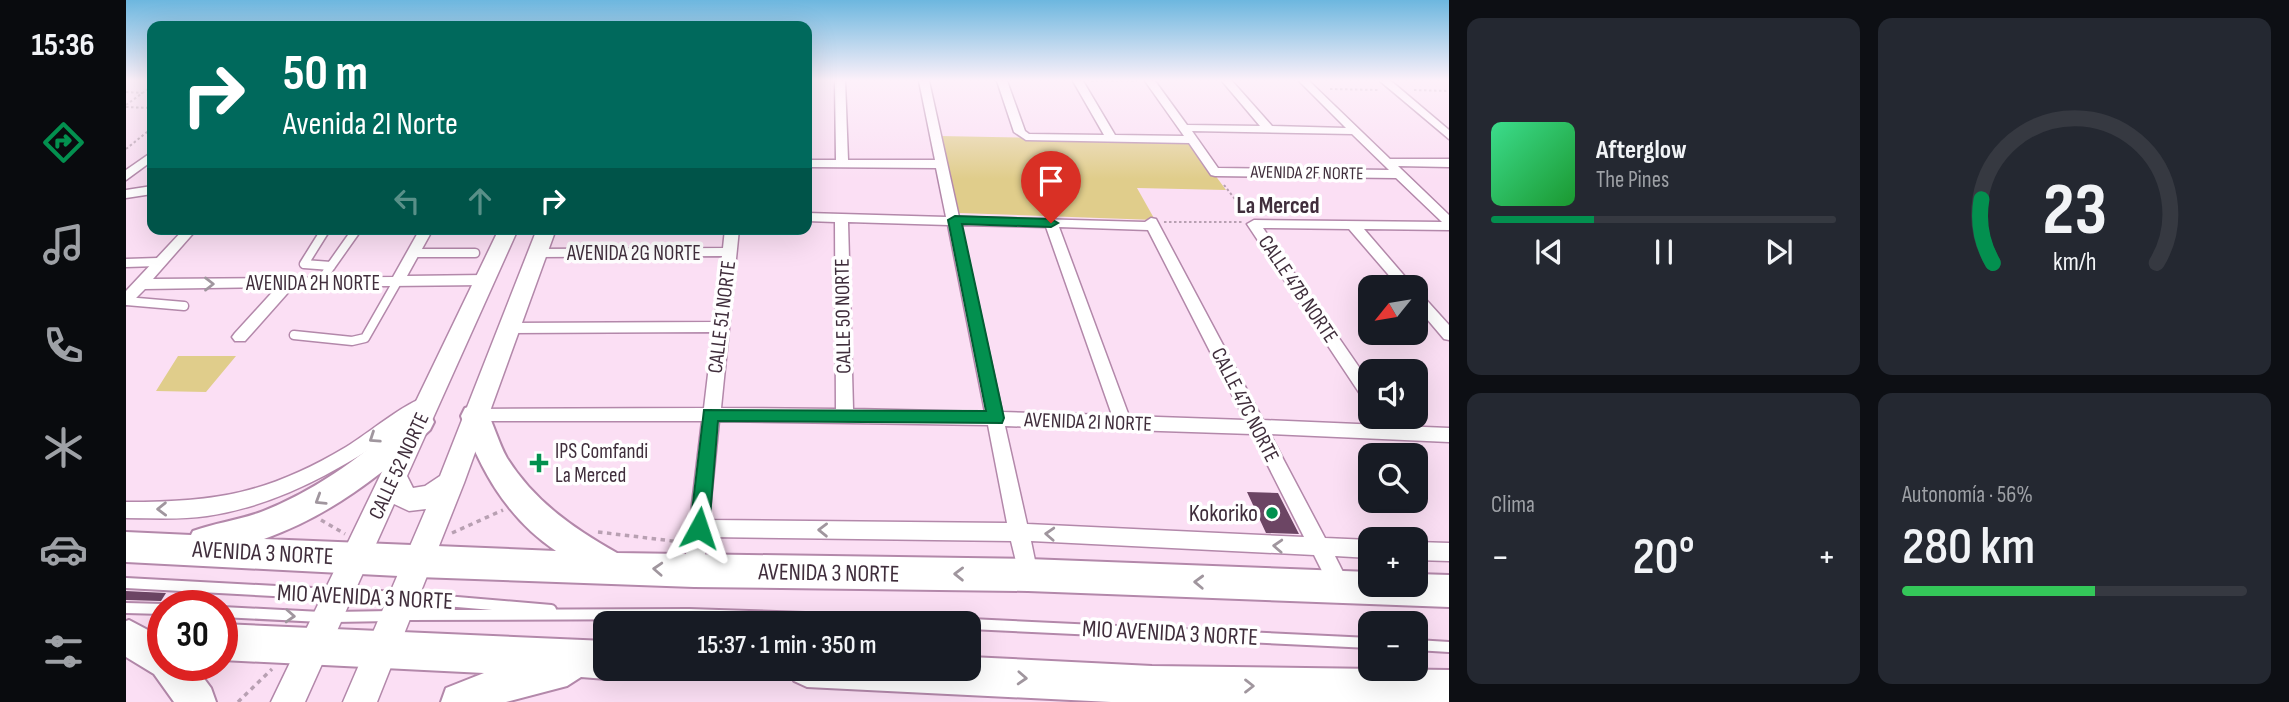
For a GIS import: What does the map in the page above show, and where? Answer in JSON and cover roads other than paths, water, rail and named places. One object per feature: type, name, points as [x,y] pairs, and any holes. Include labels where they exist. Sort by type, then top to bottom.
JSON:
[{"type":"main road","name":"CALLE 52 NORTE","points":[[288,702],[506,235]]},
{"type":"main road","points":[[360,702],[451,483],[546,235]]},
{"type":"main road","points":[[169,548],[217,539],[309,507],[377,461],[425,411]]},
{"type":"main road","points":[[475,416],[484,444],[498,472],[518,500],[544,525],[575,548],[612,567]]},
{"type":"main road","points":[[394,476],[401,496],[412,500],[426,499],[440,493],[451,483]]},
{"type":"main road","name":"AVENIDA 3 NORTE","points":[[126,547],[418,562],[694,571],[1028,575],[1449,591]]},
{"type":"main road","points":[[238,638],[327,619],[382,650],[593,660]]},
{"type":"main road","points":[[460,702],[502,684],[593,661]]},
{"type":"main road","points":[[183,681],[197,702]]},
{"type":"main road","points":[[912,681],[977,689],[1155,693],[1359,694],[1449,689]]},
{"type":"street","points":[[841,114],[842,164]]},
{"type":"street","points":[[931,114],[1028,575]]},
{"type":"street","points":[[1014,114],[1020,132],[1031,137],[1192,140]]},
{"type":"street","points":[[1097,114],[1111,138]]},
{"type":"street","points":[[1174,114],[1192,140]]},
{"type":"street","points":[[1255,114],[1268,129]]},
{"type":"street","points":[[1337,114],[1447,219]]},
{"type":"street","points":[[1423,114],[1449,136]]},
{"type":"street","points":[[1184,128],[1355,131]]},
{"type":"street","name":"AVENIDA 2F NORTE","points":[[1192,140],[1215,172],[1400,174]]},
{"type":"street","points":[[126,176],[147,159]]},
{"type":"street","points":[[1387,162],[1449,163]]},
{"type":"street","points":[[812,164],[942,164]]},
{"type":"street","points":[[126,194],[147,191]]},
{"type":"street","points":[[812,217],[1051,223],[1123,424]]},
{"type":"street","name":"CALLE 50 NORTE","points":[[841,217],[845,415]]},
{"type":"street","points":[[1354,226],[1447,219]]},
{"type":"street","name":"CALLE 47C NORTE","points":[[1051,223],[1151,224],[1341,588]]},
{"type":"street","name":"CALLE 47B NORTE","points":[[1354,226],[1253,223],[1358,378]]},
{"type":"street","points":[[1354,226],[1397,275]]},
{"type":"street","points":[[126,300],[185,235]]},
{"type":"street","points":[[397,282],[424,235]]},
{"type":"street","name":"CALLE 51 NORTE","points":[[694,571],[731,235]]},
{"type":"street","name":"AVENIDA 2G NORTE","points":[[538,253],[729,252]]},
{"type":"street","name":"AVENIDA 2H NORTE","points":[[141,284],[485,280]]},
{"type":"street","points":[[240,337],[288,284]]},
{"type":"street","points":[[1428,311],[1449,335]]},
{"type":"street","points":[[510,327],[721,327]]},
{"type":"street","name":"AVENIDA 3 NORTE","points":[[126,510],[203,509],[264,495],[307,478],[425,411]]},
{"type":"street","name":"AVENIDA 2I NORTE","points":[[475,416],[845,415],[1449,435]]},
{"type":"street","name":"AVENIDA 3 NORTE","points":[[699,528],[1019,533],[1358,549]]},
{"type":"street","points":[[1428,551],[1449,552]]},
{"type":"lane","points":[[322,235],[304,264],[331,266]]},
{"type":"lane","points":[[319,283],[353,235]]},
{"type":"lane","points":[[414,253],[475,253]]},
{"type":"lane","points":[[126,262],[158,262]]},
{"type":"lane","points":[[294,335],[352,341],[365,338],[397,282]]},
{"type":"lane","points":[[126,300],[184,306]]},
{"type":"lane","name":"MIO AVENIDA 3 NORTE","points":[[126,583],[327,619],[400,607],[593,614]]},
{"type":"lane","name":"MIO AVENIDA 3 NORTE","points":[[238,613],[327,619],[400,607],[593,614]]},
{"type":"lane","name":"MIO AVENIDA 3 NORTE","points":[[981,625],[1358,642]]},
{"type":"lane","points":[[1428,646],[1449,647]]},
{"type":"place","name":"IPS Comfandi La Merced","points":[[539,463]]},
{"type":"place","name":"Kokoriko","points":[[1272,513]]},
{"type":"district","name":"La Merced","points":[[1278,206]]}]
